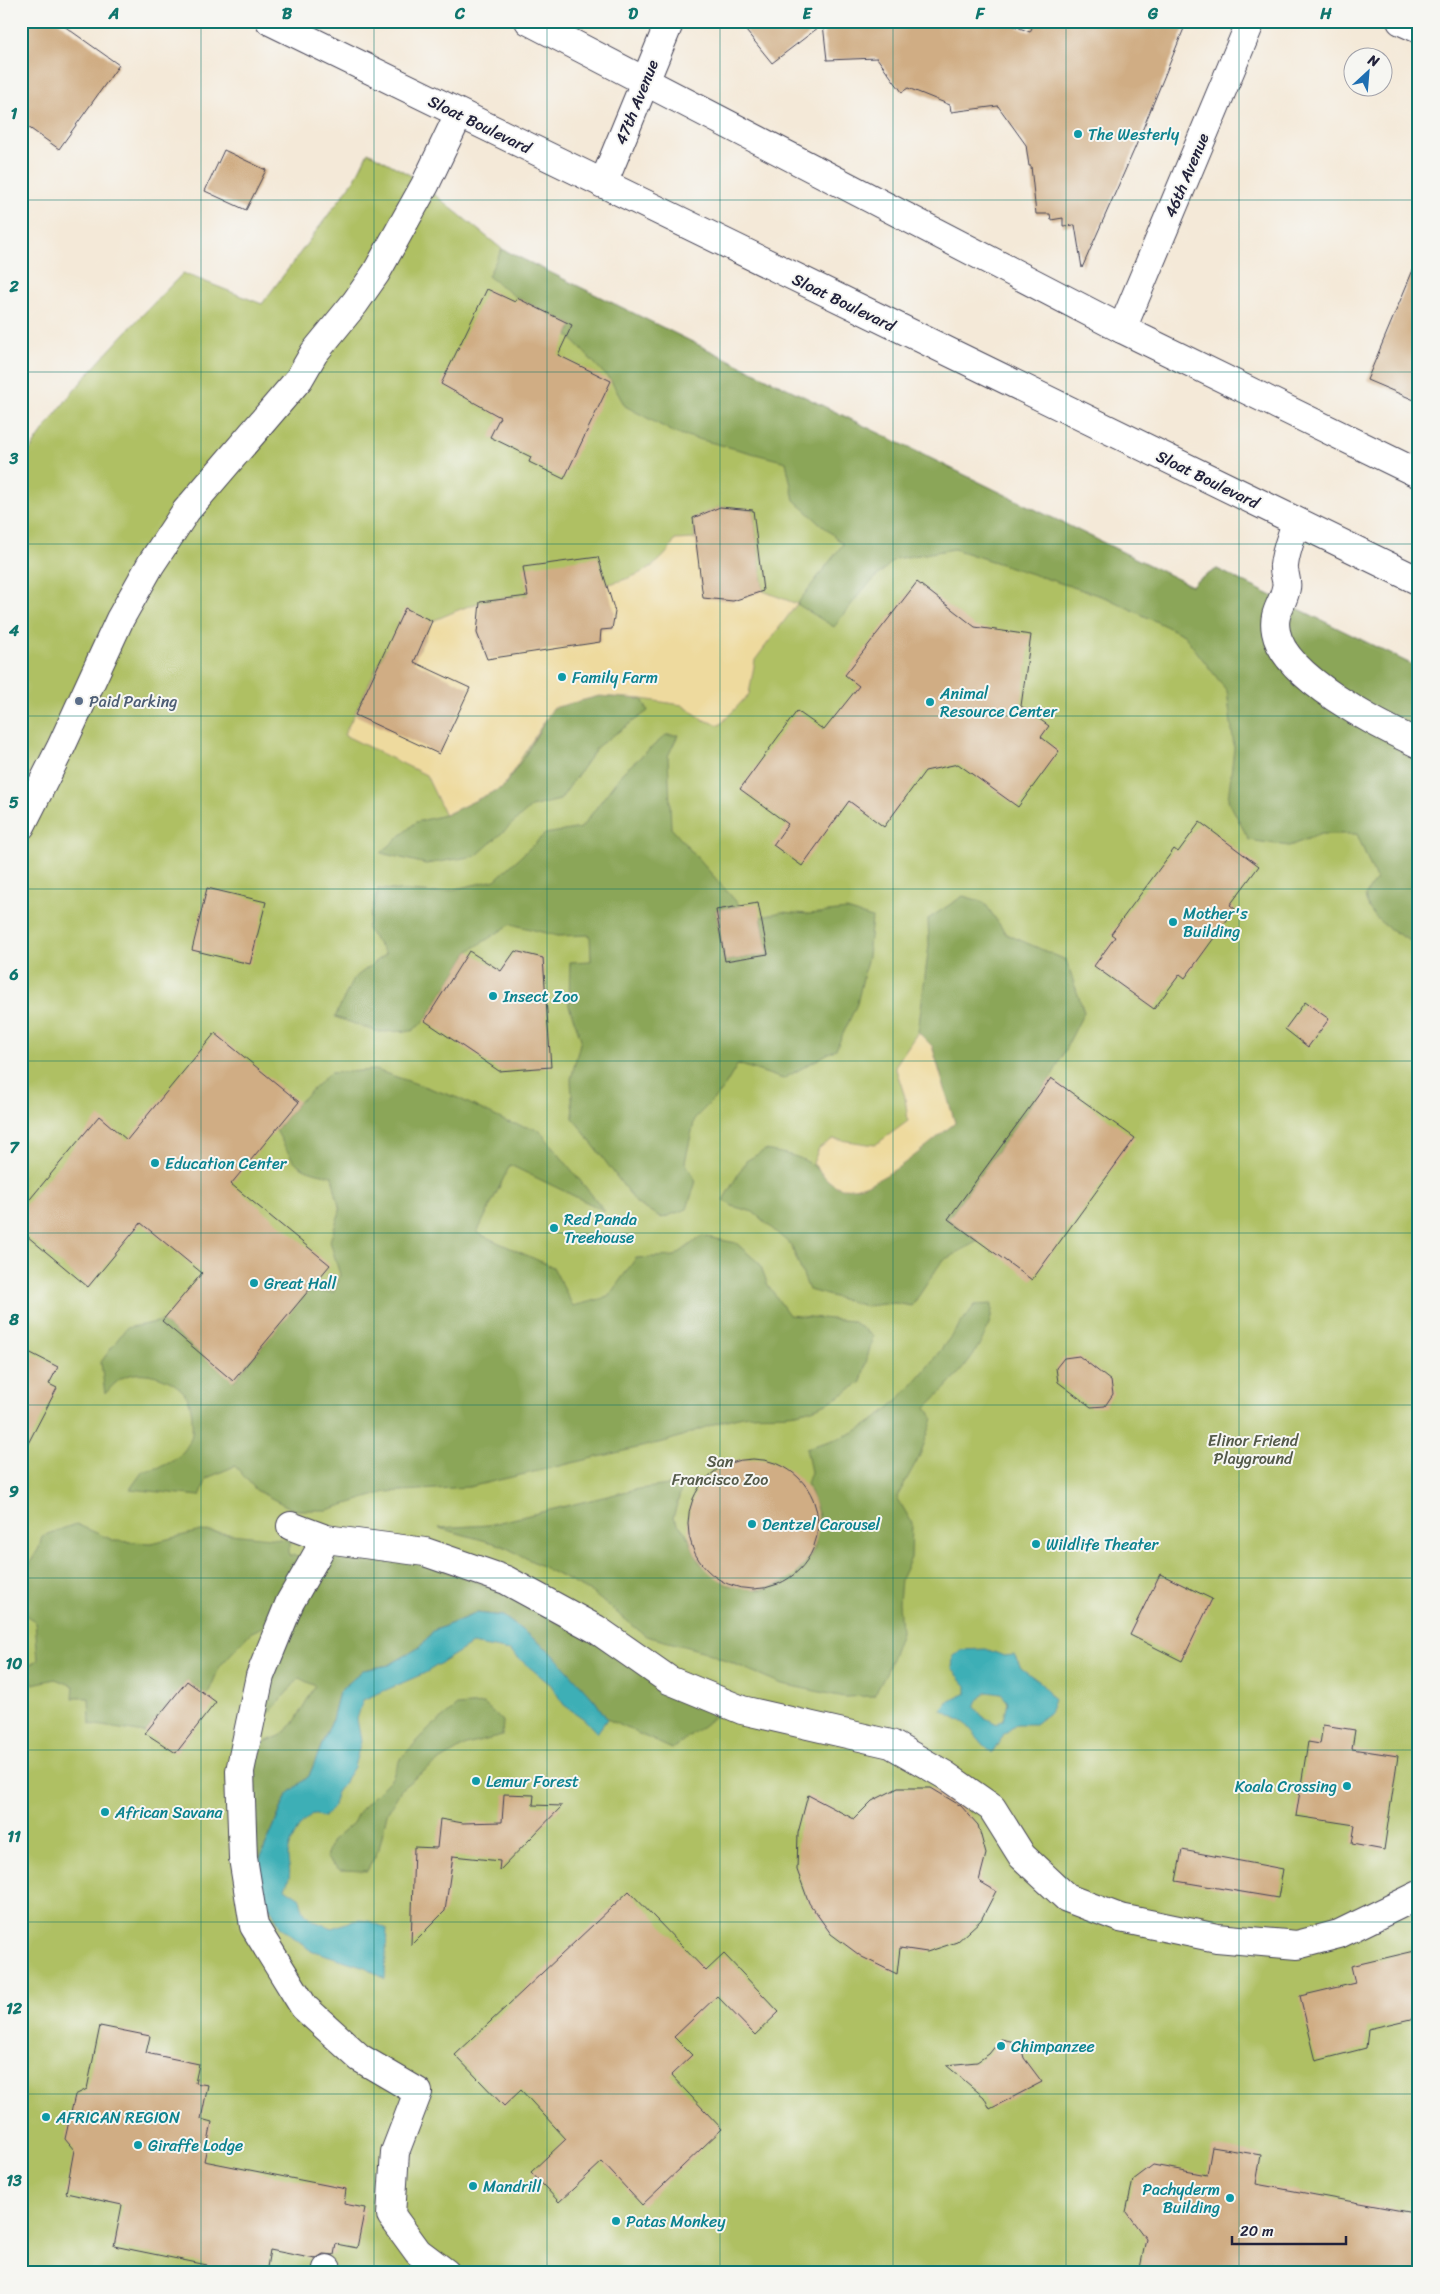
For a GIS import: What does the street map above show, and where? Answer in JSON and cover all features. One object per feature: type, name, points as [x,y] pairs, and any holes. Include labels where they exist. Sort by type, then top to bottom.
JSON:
[{"type":"street","name":"Sloat Boulevard","points":[[270,21],[1419,581]]},
{"type":"street","points":[[529,21],[1122,329],[1419,474]]},
{"type":"street","name":"47th Avenue","points":[[603,184],[670,21]]},
{"type":"street","name":"46th Avenue","points":[[1122,329],[1251,21]]},
{"type":"street","points":[[1400,21],[1419,29]]},
{"type":"street","points":[[21,826],[61,747],[120,619],[151,564],[186,511],[300,379],[314,353],[355,303],[376,273],[425,185],[459,114]]},
{"type":"street","points":[[1296,522],[1284,566],[1286,588],[1275,617],[1276,632],[1281,648],[1308,678],[1328,693],[1380,725],[1419,744]]},
{"type":"street","points":[[291,1526],[326,1539],[425,1552],[506,1580],[596,1629],[669,1680],[742,1710],[891,1744],[945,1775],[992,1808],[1022,1856],[1067,1898],[1120,1918],[1217,1938],[1298,1945],[1340,1934],[1419,1895]]},
{"type":"street","points":[[326,1539],[290,1602],[260,1676],[240,1771],[243,1858],[254,1926],[304,2007],[360,2058],[418,2092],[395,2152],[390,2215],[418,2252],[446,2273]]},
{"type":"green space","name":"San Francisco Zoo","points":[[368,152],[410,175],[502,249],[1192,586],[1195,582],[1217,569],[1419,668],[1419,2273],[21,2273],[21,465],[56,413],[96,364],[183,273],[262,304],[355,179]]},
{"type":"green space","points":[[502,249],[1192,586],[1195,582],[1217,569],[1419,668],[1419,946],[1386,926],[1372,913],[1365,896],[1376,879],[1357,834],[1321,834],[1289,846],[1249,840],[1228,800],[1234,748],[1227,691],[1184,635],[1107,598],[954,549],[895,559],[861,592],[834,627],[797,604],[843,544],[794,500],[786,462],[675,433],[625,406],[611,381],[568,335],[572,325],[517,298],[488,276]]},
{"type":"green space","points":[[599,696],[642,699],[648,711],[598,746],[560,800],[531,807],[476,856],[426,864],[381,853],[416,822],[445,815],[503,787],[525,756],[552,708]]},
{"type":"green space","points":[[666,735],[678,735],[668,756],[671,828],[740,906],[716,910],[725,961],[768,954],[761,917],[781,912],[809,914],[847,910],[872,918],[868,956],[857,1004],[836,1049],[783,1079],[738,1064],[722,1091],[695,1118],[685,1162],[696,1181],[687,1209],[662,1218],[637,1204],[573,1118],[571,1079],[581,1039],[569,1006],[570,962],[591,961],[590,935],[557,936],[511,924],[469,951],[425,1021],[412,1031],[378,1032],[335,1017],[353,979],[386,954],[367,929],[378,889],[437,893],[495,880],[545,834],[581,828],[623,772]]},
{"type":"green space","points":[[963,896],[984,902],[1006,934],[1066,960],[1084,1012],[1051,1078],[948,1219],[978,1241],[942,1261],[912,1306],[894,1303],[866,1306],[809,1290],[791,1245],[753,1212],[732,1206],[723,1200],[746,1161],[765,1150],[791,1155],[805,1161],[825,1177],[932,1141],[955,1123],[932,1046],[918,1032],[929,945],[928,919]]},
{"type":"green space","points":[[376,1070],[458,1098],[507,1122],[539,1130],[605,1211],[510,1165],[477,1233],[553,1267],[573,1306],[608,1297],[636,1258],[675,1256],[702,1236],[736,1243],[760,1264],[768,1285],[789,1315],[852,1321],[873,1336],[861,1382],[830,1401],[806,1411],[733,1418],[667,1441],[469,1487],[386,1492],[327,1510],[294,1510],[256,1490],[235,1466],[207,1478],[200,1496],[130,1489],[143,1471],[165,1465],[183,1452],[192,1434],[190,1406],[185,1394],[174,1384],[152,1375],[136,1374],[125,1376],[105,1394],[101,1362],[126,1328],[162,1321],[234,1381],[306,1292],[334,1292],[340,1275],[330,1241],[340,1211],[332,1176],[309,1170],[296,1163],[276,1130],[299,1102],[330,1073]]},
{"type":"green space","points":[[992,1304],[991,1318],[979,1346],[958,1374],[926,1407],[933,1419],[920,1455],[897,1497],[912,1523],[911,1558],[901,1579],[899,1602],[901,1632],[886,1674],[874,1696],[844,1697],[782,1684],[706,1652],[646,1636],[591,1592],[501,1545],[439,1528],[488,1525],[632,1490],[683,1483],[673,1518],[686,1533],[700,1563],[727,1585],[762,1590],[794,1578],[814,1550],[819,1516],[807,1484],[811,1472],[806,1448],[863,1428],[886,1411],[914,1383],[975,1305]]},
{"type":"green space","points":[[76,1524],[115,1541],[151,1543],[201,1531],[289,1540],[289,1555],[308,1557],[283,1588],[266,1625],[250,1633],[220,1666],[207,1696],[187,1681],[145,1733],[90,1724],[89,1698],[73,1698],[74,1686],[55,1679],[33,1684],[24,1669],[38,1660],[35,1621],[25,1615],[22,1576],[39,1548],[42,1536]]},
{"type":"green space","points":[[330,1550],[418,1561],[498,1590],[721,1712],[672,1749],[607,1719],[595,1701],[549,1651],[503,1616],[477,1613],[433,1631],[420,1647],[389,1665],[363,1670],[339,1692],[332,1720],[309,1776],[287,1795],[257,1866],[249,1827],[254,1746],[280,1736],[294,1723],[315,1686],[299,1678],[271,1711],[259,1717],[280,1648]]},
{"type":"green space","points":[[484,1704],[503,1721],[502,1736],[466,1745],[428,1768],[402,1788],[387,1814],[379,1849],[367,1871],[340,1870],[326,1858],[331,1842],[353,1823],[359,1811],[392,1778],[400,1759],[430,1728],[457,1706]]},
{"type":"sand","name":"Family Farm","points":[[720,507],[753,510],[763,591],[797,604],[755,660],[749,694],[720,725],[704,720],[682,705],[642,699],[599,696],[553,708],[503,787],[445,815],[426,775],[344,735],[386,649],[399,641],[419,650],[432,621],[479,603],[502,598],[615,583],[640,573],[660,560],[675,540],[695,539],[693,518]]},
{"type":"sand","points":[[918,1032],[932,1046],[955,1123],[902,1165],[871,1183],[842,1188],[834,1185],[813,1163],[819,1148],[833,1139],[875,1145],[908,1121],[905,1097],[895,1066]]},
{"type":"water","points":[[477,1613],[503,1616],[550,1651],[595,1701],[607,1719],[597,1733],[584,1719],[564,1705],[551,1685],[510,1651],[472,1644],[425,1673],[363,1700],[357,1719],[361,1741],[354,1767],[336,1794],[332,1809],[323,1817],[312,1814],[304,1821],[295,1835],[288,1855],[290,1871],[285,1888],[300,1898],[304,1911],[310,1919],[333,1928],[360,1920],[372,1922],[387,1929],[385,1979],[365,1967],[310,1950],[281,1927],[264,1897],[257,1866],[287,1795],[309,1776],[332,1720],[339,1692],[363,1670],[389,1665],[420,1647],[433,1631]]},
{"type":"water","points":[[986,1649],[1004,1656],[1014,1655],[1021,1668],[1040,1682],[1054,1700],[1049,1713],[1035,1724],[1017,1724],[1004,1734],[992,1754],[965,1723],[941,1710],[949,1701],[967,1693],[967,1686],[952,1669],[953,1657],[960,1650]],"holes":[[[987,1692],[1001,1694],[1008,1702],[1004,1719],[997,1724],[982,1716],[975,1707],[978,1700]]]},
{"type":"building","points":[[21,21],[57,21],[119,65],[59,149],[21,122]]},
{"type":"building","name":"The Westerly","points":[[738,21],[1001,21],[1030,32],[1035,21],[1187,21],[1135,148],[1082,268],[1075,225],[1063,226],[1063,218],[1051,220],[1050,214],[1036,214],[1031,166],[1029,166],[1026,145],[998,106],[951,112],[950,105],[908,88],[902,92],[877,58],[827,60],[823,24],[772,63]]},
{"type":"building","points":[[224,150],[266,170],[246,210],[205,191]]},
{"type":"building","points":[[1419,258],[1419,402],[1367,380]]},
{"type":"building","points":[[487,289],[515,302],[517,298],[572,325],[558,355],[611,381],[564,479],[529,462],[531,457],[490,437],[500,417],[441,384]]},
{"type":"building","points":[[720,507],[753,510],[763,591],[733,601],[703,598],[693,518]]},
{"type":"building","name":"Family Farm","points":[[598,557],[615,612],[612,629],[601,630],[600,642],[487,659],[477,633],[480,602],[528,596],[523,567]]},
{"type":"building","name":"Animal Resource Center","points":[[917,582],[975,627],[1031,635],[1021,706],[1049,726],[1041,737],[1059,751],[1018,807],[958,764],[925,771],[884,827],[849,801],[802,866],[773,845],[788,824],[740,789],[797,711],[824,730],[859,686],[845,675]]},
{"type":"building","points":[[405,608],[432,621],[414,662],[470,688],[439,754],[355,715]]},
{"type":"building","name":"Mother's Building","points":[[1200,822],[1259,866],[1230,905],[1235,909],[1185,978],[1180,974],[1154,1009],[1094,966],[1115,937],[1111,934],[1174,849],[1178,852]]},
{"type":"building","points":[[207,888],[266,902],[250,964],[192,950]]},
{"type":"building","points":[[758,903],[768,954],[725,961],[716,910]]},
{"type":"building","name":"Insect Zoo","points":[[469,951],[501,971],[515,951],[543,958],[551,1067],[499,1071],[425,1021]]},
{"type":"building","points":[[1305,1002],[1329,1019],[1308,1047],[1285,1029]]},
{"type":"building","name":"Education Center","points":[[215,1033],[299,1102],[231,1184],[330,1265],[233,1381],[162,1321],[202,1273],[141,1223],[88,1287],[21,1231],[21,1210],[99,1116],[127,1140]]},
{"type":"building","points":[[1051,1078],[1135,1138],[1032,1280],[948,1219]]},
{"type":"building","points":[[21,1348],[58,1367],[49,1384],[57,1388],[21,1457]]},
{"type":"building","points":[[1079,1356],[1111,1381],[1113,1394],[1105,1406],[1091,1407],[1058,1382],[1056,1368],[1064,1358]]},
{"type":"building","name":"Dentzel Carousel","points":[[753,1459],[778,1463],[799,1478],[814,1499],[818,1524],[814,1549],[799,1570],[778,1585],[753,1589],[728,1585],[707,1570],[692,1549],[688,1524],[692,1499],[707,1478],[728,1463]]},
{"type":"building","points":[[1160,1574],[1212,1599],[1182,1661],[1130,1635]]},
{"type":"building","points":[[187,1681],[216,1702],[176,1753],[145,1733]]},
{"type":"building","name":"Koala Crossing","points":[[1323,1725],[1355,1730],[1352,1749],[1398,1756],[1384,1850],[1352,1844],[1355,1825],[1296,1816],[1308,1742],[1320,1744]]},
{"type":"building","points":[[898,1788],[931,1788],[961,1806],[978,1825],[986,1854],[979,1881],[996,1891],[981,1920],[957,1942],[927,1952],[900,1948],[897,1974],[862,1957],[831,1934],[809,1903],[797,1870],[798,1833],[808,1795],[854,1819],[872,1801]]},
{"type":"building","points":[[504,1794],[534,1795],[533,1805],[562,1806],[499,1871],[500,1861],[453,1856],[445,1911],[411,1945],[414,1847],[437,1848],[440,1819],[463,1823],[502,1822]]},
{"type":"building","points":[[1182,1850],[1283,1869],[1278,1898],[1176,1881]]},
{"type":"building","points":[[629,1891],[706,1971],[724,1954],[779,2012],[755,2035],[717,1996],[674,2037],[692,2055],[671,2075],[722,2129],[642,2205],[602,2162],[559,2202],[531,2172],[566,2139],[521,2090],[504,2106],[455,2055]]},
{"type":"building","points":[[1419,1950],[1419,2017],[1368,2029],[1366,2048],[1316,2061],[1300,1996],[1355,1983],[1351,1966]]},
{"type":"building","points":[[100,2026],[150,2036],[146,2053],[199,2064],[195,2083],[208,2085],[201,2119],[212,2122],[204,2161],[346,2189],[344,2204],[365,2208],[357,2248],[336,2244],[334,2255],[323,2254],[315,2259],[270,2250],[266,2273],[205,2273],[207,2265],[114,2246],[122,2205],[66,2193],[74,2150],[65,2139],[75,2095],[87,2089]]},
{"type":"building","points":[[1001,2039],[1020,2043],[1024,2058],[1042,2082],[990,2109],[984,2097],[946,2065],[977,2062],[989,2054]]},
{"type":"building","name":"Pachyderm Building","points":[[1212,2147],[1261,2155],[1256,2184],[1419,2214],[1419,2273],[1139,2273],[1146,2239],[1126,2212],[1133,2180],[1153,2165],[1207,2175]]},
{"type":"place","name":"The Westerly","points":[[1078,134]]},
{"type":"place","name":"Family Farm","points":[[562,677]]},
{"type":"place","name":"Paid Parking","points":[[79,701]]},
{"type":"place","name":"Animal Resource Center","points":[[930,702]]},
{"type":"place","name":"Mother's Building","points":[[1173,922]]},
{"type":"place","name":"Insect Zoo","points":[[493,996]]},
{"type":"place","name":"Education Center","points":[[155,1163]]},
{"type":"place","name":"Red Panda Treehouse","points":[[554,1228]]},
{"type":"place","name":"Great Hall","points":[[254,1283]]},
{"type":"place","name":"Dentzel Carousel","points":[[752,1524]]},
{"type":"place","name":"Wildlife Theater","points":[[1036,1544]]},
{"type":"place","name":"Lemur Forest","points":[[476,1781]]},
{"type":"place","name":"Koala Crossing","points":[[1347,1786]]},
{"type":"place","name":"African Savana","points":[[105,1812]]},
{"type":"place","name":"Chimpanzee","points":[[1001,2046]]},
{"type":"place","name":"AFRICAN REGION","points":[[46,2117]]},
{"type":"place","name":"Giraffe Lodge","points":[[138,2145]]},
{"type":"place","name":"Mandrill","points":[[473,2186]]},
{"type":"place","name":"Pachyderm Building","points":[[1230,2198]]},
{"type":"place","name":"Patas Monkey","points":[[616,2221]]},
{"type":"park label","name":"Elinor Friend Playground","points":[[1253,1449]]}]
